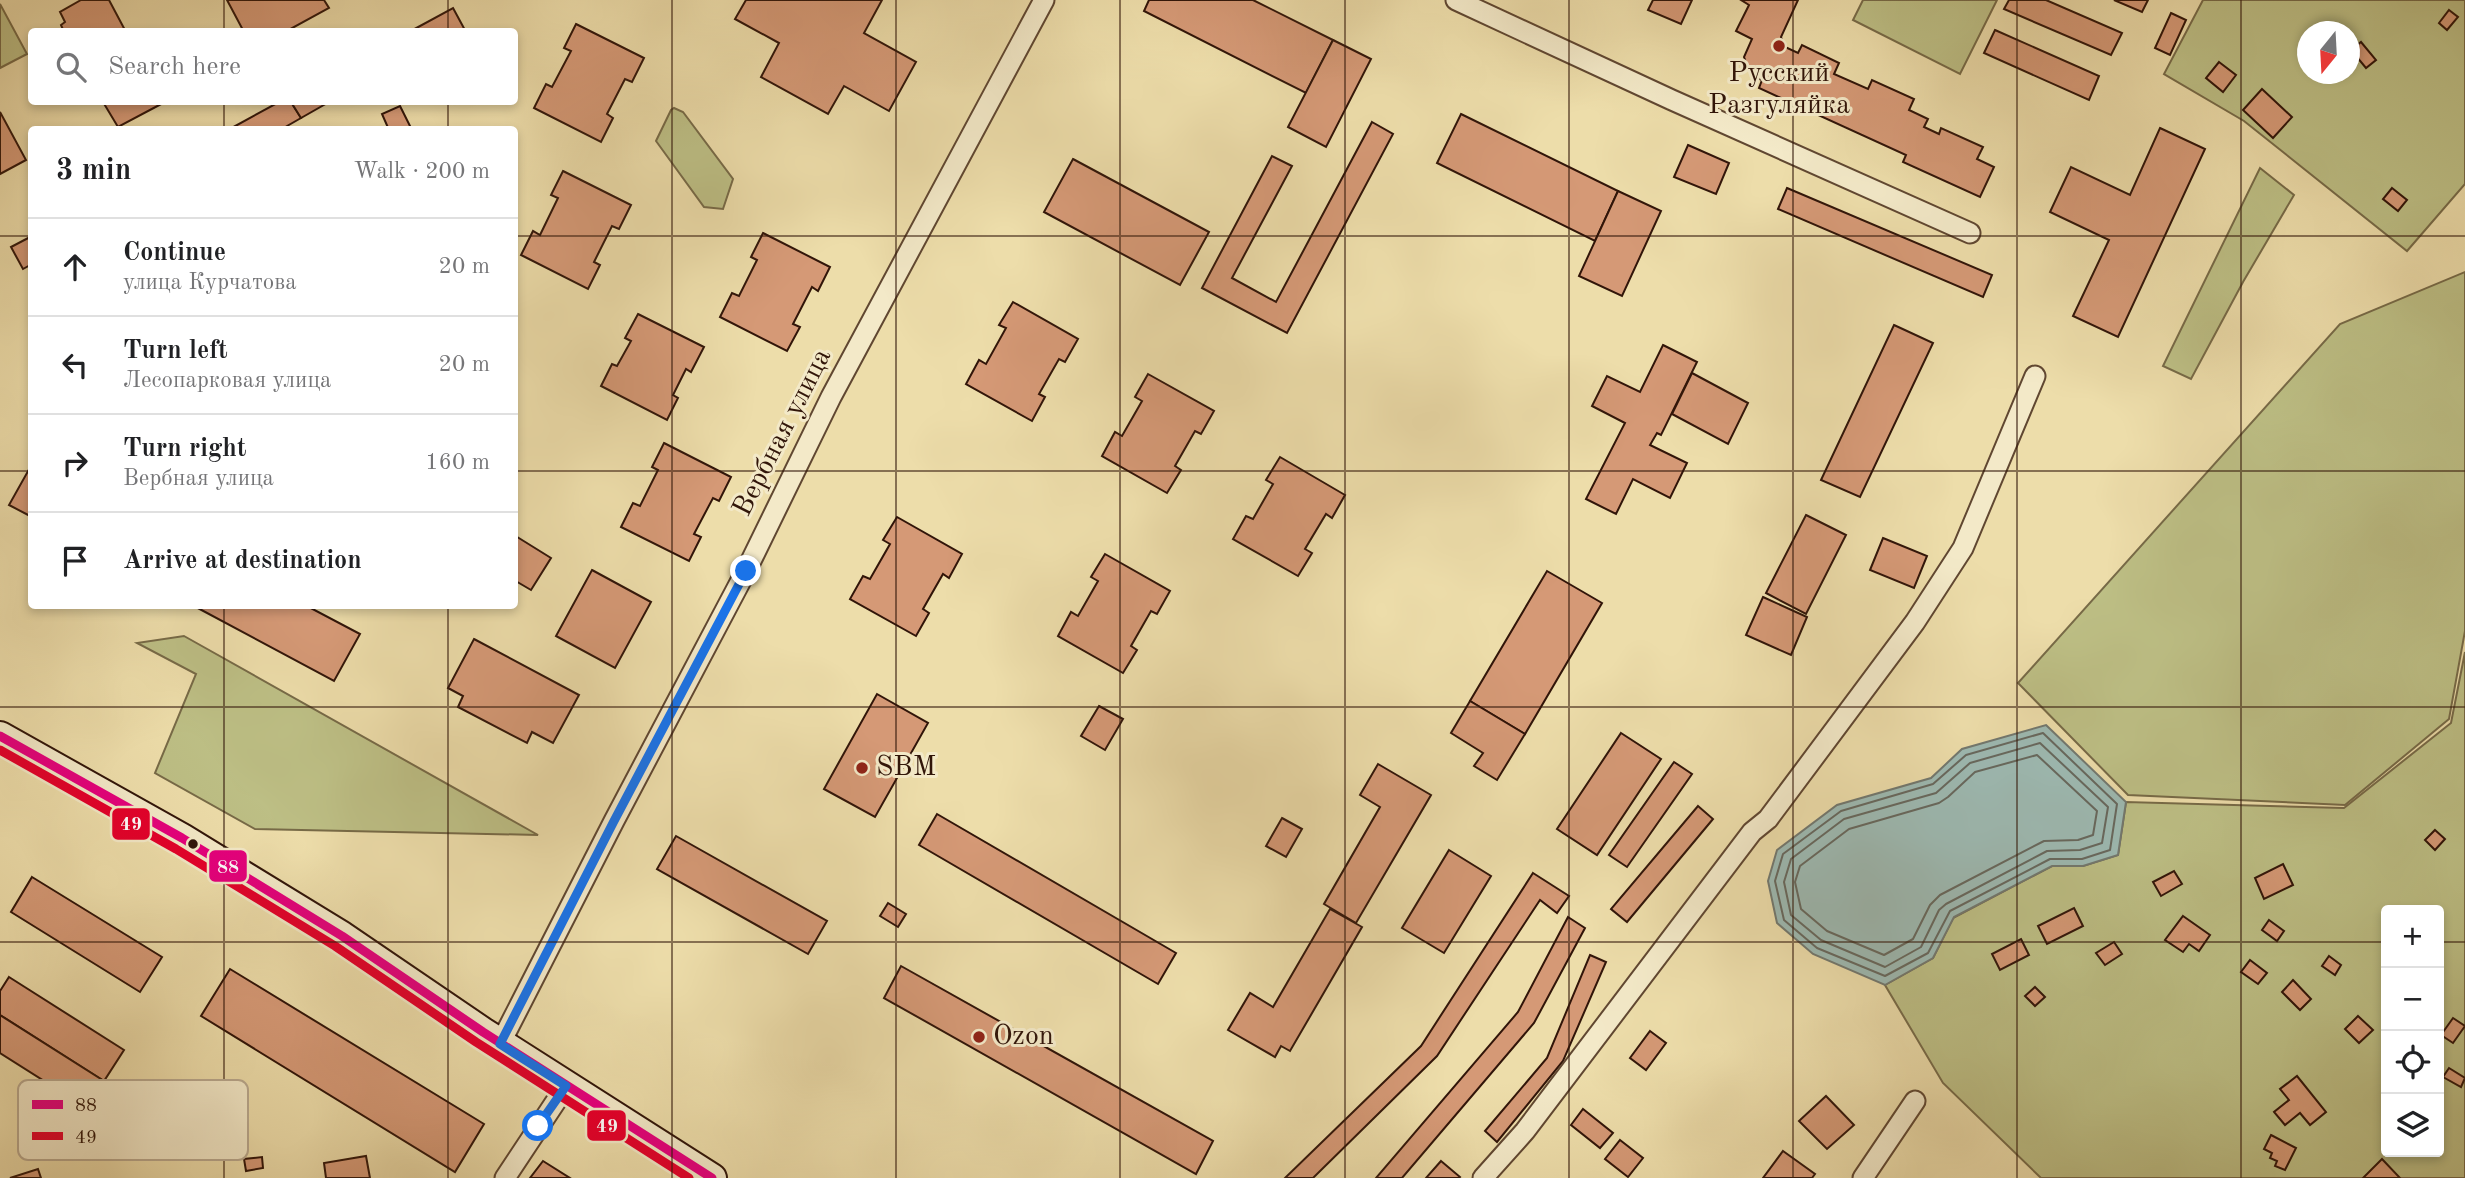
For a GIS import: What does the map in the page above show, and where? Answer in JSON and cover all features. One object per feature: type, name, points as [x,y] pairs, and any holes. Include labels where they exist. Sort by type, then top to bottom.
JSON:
[{"type":"main road","points":[[0,736],[182,838],[342,936],[500,1044],[712,1178]]},
{"type":"street","name":"Вербная улица","points":[[500,1044],[746,571],[831,397],[1044,0]]},
{"type":"street","points":[[1456,0],[1970,233]]},
{"type":"street","points":[[1483,1178],[1525,1131],[1752,832],[1768,819],[1914,622],[1963,548],[2035,376]]},
{"type":"street","points":[[505,1178],[566,1086]]},
{"type":"street","points":[[1863,1178],[1915,1101]]},
{"type":"green space","points":[[1863,0],[1997,0],[1960,74],[1853,20]]},
{"type":"green space","points":[[2203,0],[2465,0],[2465,184],[2407,251],[2244,121],[2164,74]]},
{"type":"green space","points":[[0,4],[27,54],[0,68]]},
{"type":"green space","points":[[674,108],[683,112],[733,179],[723,209],[704,207],[656,141]]},
{"type":"green space","points":[[2260,168],[2294,195],[2191,379],[2163,366]]},
{"type":"green space","points":[[2465,272],[2465,631],[2449,719],[2345,805],[2128,795],[2018,683],[2340,324]]},
{"type":"green space","points":[[184,636],[538,835],[255,829],[155,773],[196,674],[137,643]]},
{"type":"green space","points":[[2465,652],[2465,1178],[2041,1178],[1943,1083],[1885,985],[1933,958],[1953,918],[2052,866],[2083,866],[2118,855],[2126,802],[2344,808],[2451,723]]},
{"type":"water","points":[[2046,725],[2126,802],[2118,855],[2083,866],[2052,866],[1954,917],[1933,958],[1885,985],[1813,954],[1777,923],[1768,881],[1777,850],[1837,805],[1931,778],[1962,749]]},
{"type":"building","points":[[81,0],[109,0],[124,28],[62,28],[61,25],[65,22],[60,12]]},
{"type":"building","points":[[227,0],[324,0],[329,8],[292,28],[242,28]]},
{"type":"building","points":[[746,0],[882,0],[864,33],[916,62],[889,111],[844,86],[828,114],[761,77],[779,43],[735,19]]},
{"type":"building","points":[[1149,0],[1253,0],[1333,40],[1306,93],[1144,11]]},
{"type":"building","points":[[1653,0],[1692,0],[1681,24],[1648,10]]},
{"type":"building","points":[[1741,0],[1798,0],[1781,37],[1785,47],[1798,53],[1802,45],[1839,63],[1834,74],[1868,89],[1872,80],[1914,99],[1909,110],[1928,119],[1924,127],[1939,134],[1941,128],[1983,147],[1977,159],[1994,167],[1980,197],[1903,162],[1906,155],[1759,88],[1762,80],[1751,75],[1744,57],[1752,39],[1736,31],[1749,5]]},
{"type":"building","points":[[2009,0],[2046,0],[2122,33],[2111,55],[2004,9]]},
{"type":"building","points":[[2114,0],[2148,0],[2142,12]]},
{"type":"building","points":[[453,8],[464,28],[416,28]]},
{"type":"building","points":[[2449,10],[2458,17],[2447,30],[2439,23]]},
{"type":"building","points":[[2171,13],[2186,20],[2170,55],[2155,48]]},
{"type":"building","points":[[576,24],[644,58],[632,82],[625,79],[607,114],[613,118],[601,142],[534,108],[546,84],[552,87],[571,51],[564,48]]},
{"type":"building","points":[[1995,30],[2099,76],[2089,100],[1984,53]]},
{"type":"building","points":[[1333,40],[1371,59],[1326,147],[1288,127]]},
{"type":"building","points":[[2360,43],[2376,60],[2366,68],[2360,61]]},
{"type":"building","points":[[2219,62],[2236,75],[2223,92],[2206,78]]},
{"type":"building","points":[[2262,89],[2292,117],[2273,138],[2243,110]]},
{"type":"building","points":[[105,105],[159,105],[120,126]]},
{"type":"building","points":[[274,105],[293,105],[301,118],[287,126],[235,126]]},
{"type":"building","points":[[293,105],[324,105],[301,118]]},
{"type":"building","points":[[400,106],[410,126],[387,126],[382,114]]},
{"type":"building","points":[[0,112],[26,160],[0,174]]},
{"type":"building","points":[[1461,114],[1618,191],[1595,241],[1437,163]]},
{"type":"building","points":[[1372,122],[1393,134],[1287,333],[1202,288],[1272,156],[1292,166],[1232,278],[1276,302]]},
{"type":"building","points":[[2160,128],[2205,149],[2118,337],[2073,316],[2109,240],[2050,212],[2071,167],[2130,195]]},
{"type":"building","points":[[1688,145],[1729,163],[1716,194],[1674,177]]},
{"type":"building","points":[[1073,159],[1209,232],[1180,285],[1044,212]]},
{"type":"building","points":[[563,171],[631,205],[619,229],[612,226],[594,262],[600,265],[588,289],[521,255],[533,231],[540,235],[558,198],[551,195]]},
{"type":"building","points":[[1787,188],[1992,275],[1983,297],[1778,209]]},
{"type":"building","points":[[2392,188],[2407,200],[2398,211],[2383,199]]},
{"type":"building","points":[[1618,191],[1661,211],[1622,296],[1579,276]]},
{"type":"building","points":[[763,233],[830,267],[818,291],[812,287],[793,324],[800,327],[787,351],[720,317],[732,293],[739,296],[757,260],[751,257]]},
{"type":"building","points":[[28,238],[28,266],[23,269],[11,247]]},
{"type":"building","points":[[1013,302],[1078,339],[1065,362],[1059,359],[1039,394],[1045,397],[1032,421],[966,384],[979,360],[986,364],[1006,328],[999,325]]},
{"type":"building","points":[[638,314],[704,347],[691,372],[686,369],[673,395],[678,398],[667,420],[601,386],[612,364],[617,366],[631,341],[625,338]]},
{"type":"building","points":[[1894,325],[1933,343],[1860,497],[1821,480]]},
{"type":"building","points":[[1663,345],[1697,362],[1661,435],[1657,433],[1650,445],[1687,463],[1670,498],[1633,479],[1616,514],[1586,499],[1625,423],[1592,406],[1607,376],[1640,392]]},
{"type":"building","points":[[1692,373],[1748,403],[1728,444],[1672,414]]},
{"type":"building","points":[[1148,374],[1214,411],[1201,434],[1195,431],[1175,466],[1181,470],[1167,493],[1102,456],[1115,432],[1122,436],[1142,401],[1135,397]]},
{"type":"building","points":[[664,443],[731,477],[719,501],[713,498],[694,534],[701,537],[689,561],[621,527],[633,503],[640,506],[658,470],[652,467]]},
{"type":"building","points":[[1280,457],[1345,495],[1332,518],[1326,514],[1305,549],[1312,553],[1298,576],[1233,539],[1246,516],[1253,519],[1273,484],[1266,480]]},
{"type":"building","points":[[28,471],[28,515],[9,505]]},
{"type":"building","points":[[1806,515],[1846,535],[1806,614],[1766,593]]},
{"type":"building","points":[[897,517],[962,554],[949,578],[943,574],[923,609],[929,613],[916,636],[850,599],[863,576],[870,579],[890,544],[883,540]]},
{"type":"building","points":[[518,537],[551,558],[531,590],[518,582]]},
{"type":"building","points":[[1883,538],[1927,556],[1914,588],[1870,570]]},
{"type":"building","points":[[1105,554],[1170,591],[1157,614],[1151,611],[1131,646],[1137,650],[1123,673],[1058,636],[1071,612],[1078,616],[1098,581],[1091,577]]},
{"type":"building","points":[[592,570],[651,602],[615,668],[556,636]]},
{"type":"building","points":[[1547,571],[1602,603],[1525,734],[1470,701]]},
{"type":"building","points":[[1763,597],[1807,617],[1791,655],[1746,635]]},
{"type":"building","points":[[200,609],[313,609],[360,634],[334,681]]},
{"type":"building","points":[[474,639],[579,695],[553,743],[532,732],[527,743],[458,707],[463,696],[448,688]]},
{"type":"building","points":[[877,694],[928,723],[875,817],[824,789]]},
{"type":"building","points":[[1470,701],[1525,734],[1497,780],[1474,766],[1483,753],[1451,733]]},
{"type":"building","points":[[1099,706],[1123,719],[1105,750],[1081,736]]},
{"type":"building","points":[[1621,733],[1661,759],[1597,855],[1557,829]]},
{"type":"building","points":[[1674,762],[1692,774],[1627,867],[1609,855]]},
{"type":"building","points":[[1378,764],[1431,795],[1356,923],[1324,904],[1380,807],[1360,795]]},
{"type":"building","points":[[1698,806],[1713,819],[1627,922],[1611,909]]},
{"type":"building","points":[[937,814],[1176,953],[1158,984],[919,845]]},
{"type":"building","points":[[1282,818],[1302,829],[1286,857],[1266,846]]},
{"type":"building","points":[[2435,830],[2445,839],[2435,850],[2425,840]]},
{"type":"building","points":[[676,836],[827,921],[808,954],[657,869]]},
{"type":"building","points":[[1449,850],[1491,876],[1444,953],[1402,928]]},
{"type":"building","points":[[2283,864],[2293,885],[2264,899],[2255,878]]},
{"type":"building","points":[[2174,871],[2182,884],[2161,896],[2153,882]]},
{"type":"building","points":[[1533,873],[1569,896],[1557,913],[1540,900],[1437,1056],[1313,1178],[1285,1178],[1421,1046]]},
{"type":"building","points":[[32,877],[162,957],[140,992],[11,912]]},
{"type":"building","points":[[888,903],[906,914],[898,927],[880,916]]},
{"type":"building","points":[[2074,908],[2083,926],[2047,944],[2038,926]]},
{"type":"building","points":[[1330,909],[1362,927],[1290,1051],[1281,1046],[1275,1057],[1228,1030],[1250,993],[1273,1007]]},
{"type":"building","points":[[2183,916],[2210,935],[2199,951],[2189,944],[2183,952],[2165,940]]},
{"type":"building","points":[[1568,917],[1585,928],[1534,1023],[1402,1178],[1376,1178],[1518,1012]]},
{"type":"building","points":[[2269,920],[2284,931],[2277,941],[2262,930]]},
{"type":"building","points":[[2021,939],[2029,955],[2000,970],[1992,954]]},
{"type":"building","points":[[2114,942],[2122,954],[2105,965],[2096,953]]},
{"type":"building","points":[[1590,955],[1606,962],[1563,1061],[1497,1142],[1485,1131],[1547,1058]]},
{"type":"building","points":[[2329,956],[2341,965],[2335,975],[2322,966]]},
{"type":"building","points":[[2250,960],[2267,973],[2258,984],[2241,972]]},
{"type":"building","points":[[901,966],[1213,1141],[1196,1174],[884,998]]},
{"type":"building","points":[[230,969],[484,1124],[455,1172],[201,1016]]},
{"type":"building","points":[[9,977],[124,1050],[105,1080],[0,1015],[0,991]]},
{"type":"building","points":[[2293,980],[2311,999],[2300,1010],[2282,992]]},
{"type":"building","points":[[2035,987],[2045,997],[2035,1006],[2025,996]]},
{"type":"building","points":[[0,1015],[102,1080],[43,1080],[0,1053]]},
{"type":"building","points":[[2358,1016],[2373,1030],[2359,1043],[2345,1029]]},
{"type":"building","points":[[2453,1018],[2465,1026],[2453,1043],[2444,1037],[2444,1031]]},
{"type":"building","points":[[1650,1031],[1666,1043],[1646,1070],[1630,1058]]},
{"type":"building","points":[[2449,1068],[2465,1078],[2461,1087],[2444,1076]]},
{"type":"building","points":[[2297,1076],[2326,1112],[2310,1125],[2300,1113],[2285,1125],[2274,1112],[2289,1100],[2280,1089]]},
{"type":"building","points":[[1826,1096],[1854,1125],[1827,1149],[1799,1121]]},
{"type":"building","points":[[1583,1109],[1613,1133],[1600,1148],[1571,1125]]},
{"type":"building","points":[[2271,1135],[2296,1148],[2285,1170],[2275,1166],[2277,1161],[2270,1158],[2272,1153],[2264,1149]]},
{"type":"building","points":[[1620,1140],[1643,1158],[1628,1177],[1605,1159]]},
{"type":"building","points":[[1783,1151],[1815,1174],[1812,1178],[1763,1178]]},
{"type":"building","points":[[366,1156],[370,1178],[326,1178],[324,1163]]},
{"type":"building","points":[[262,1157],[263,1168],[246,1171],[244,1160]]},
{"type":"building","points":[[2382,1159],[2400,1178],[2363,1178]]},
{"type":"building","points":[[543,1161],[570,1178],[530,1178]]},
{"type":"building","points":[[1441,1161],[1460,1177],[1426,1178]]},
{"type":"building","points":[[38,1169],[41,1178],[10,1178]]},
{"type":"transit line","name":"88","points":[[0,736],[182,838],[342,936],[483,1032],[712,1178]]},
{"type":"transit line","name":"49","points":[[0,750],[176,849],[335,946],[476,1042],[689,1178]]},
{"type":"place","name":"Русский Разгуляйка","points":[[1779,46]]},
{"type":"place","name":"SBM","points":[[862,768]]},
{"type":"place","name":"Ozon","points":[[979,1037]]},
{"type":"route","points":[[538,1126],[566,1086],[500,1044],[746,571]]}]
